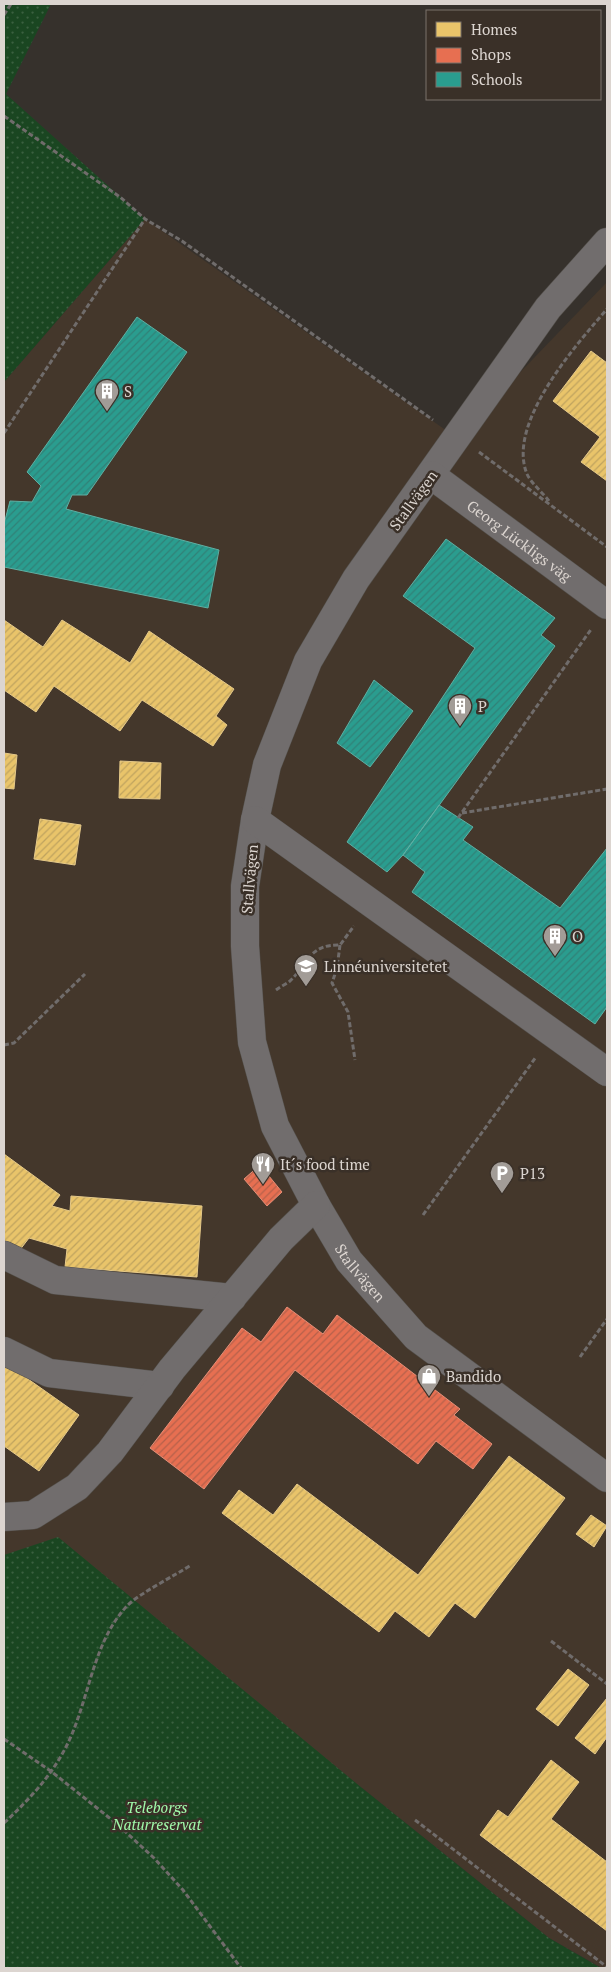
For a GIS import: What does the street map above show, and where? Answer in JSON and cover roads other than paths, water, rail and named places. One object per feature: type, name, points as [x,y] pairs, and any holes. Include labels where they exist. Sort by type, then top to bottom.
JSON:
[{"type":"street","name":"Stallvägen","points":[[607,242],[548,308],[356,579],[308,662],[267,765],[255,820],[245,886],[245,946],[252,1042],[275,1126],[316,1205],[349,1261],[416,1337],[607,1478]]},
{"type":"street","name":"Georg Lückligs väg","points":[[431,475],[602,614]]},
{"type":"street","points":[[255,820],[607,1072]]},
{"type":"street","points":[[4,1517],[32,1515],[77,1487],[110,1452],[160,1386],[281,1239],[316,1205]]},
{"type":"street","points":[[4,1255],[55,1280],[232,1298]]},
{"type":"street","points":[[4,1350],[48,1373],[160,1386]]},
{"type":"place","name":"S","points":[[107,412]]},
{"type":"place","name":"P","points":[[460,727]]},
{"type":"place","name":"O","points":[[555,957]]},
{"type":"place","name":"Linnéuniversitetet","points":[[306,987]]},
{"type":"place","name":"It´s food time","points":[[263,1185]]},
{"type":"place","name":"P13","points":[[502,1194]]},
{"type":"place","name":"Bandido","points":[[429,1397]]},
{"type":"park label","name":"Teleborgs Naturreservat","points":[[157,1816]]}]
